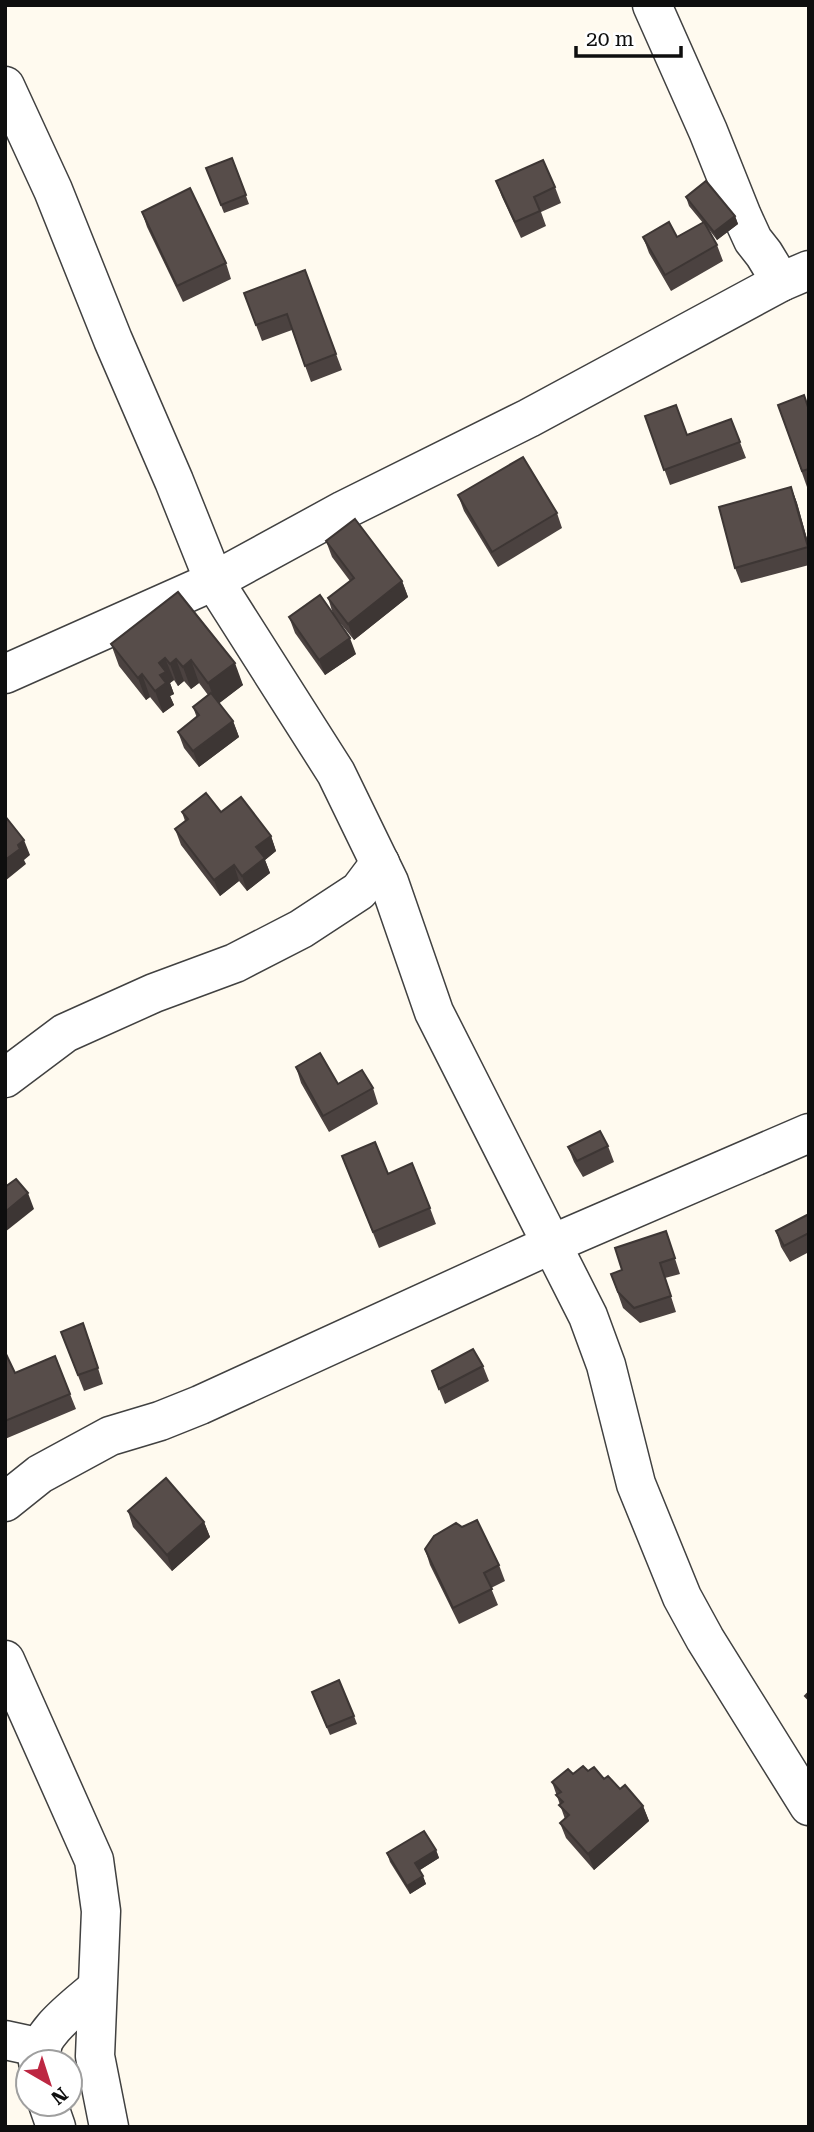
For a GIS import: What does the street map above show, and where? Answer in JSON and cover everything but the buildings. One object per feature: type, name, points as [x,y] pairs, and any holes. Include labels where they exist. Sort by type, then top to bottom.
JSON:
[{"type":"street","points":[[5,674],[214,581],[344,510],[529,418],[795,276],[764,254],[753,240],[652,5]]},
{"type":"street","points":[[5,86],[53,190],[214,581],[336,773],[389,882],[434,1012],[588,1316],[606,1364],[636,1483],[682,1597],[705,1639],[809,1806]]},
{"type":"street","points":[[5,1078],[65,1033],[154,993],[235,963],[302,929],[359,891],[380,863]]},
{"type":"street","points":[[5,1502],[40,1474],[110,1436],[160,1421],[200,1405],[552,1244],[809,1133]]},
{"type":"street","points":[[5,1660],[94,1860],[101,1911],[96,2056],[109,2127]]},
{"type":"street","points":[[31,2048],[46,2038],[57,2023],[97,1989]]}]
